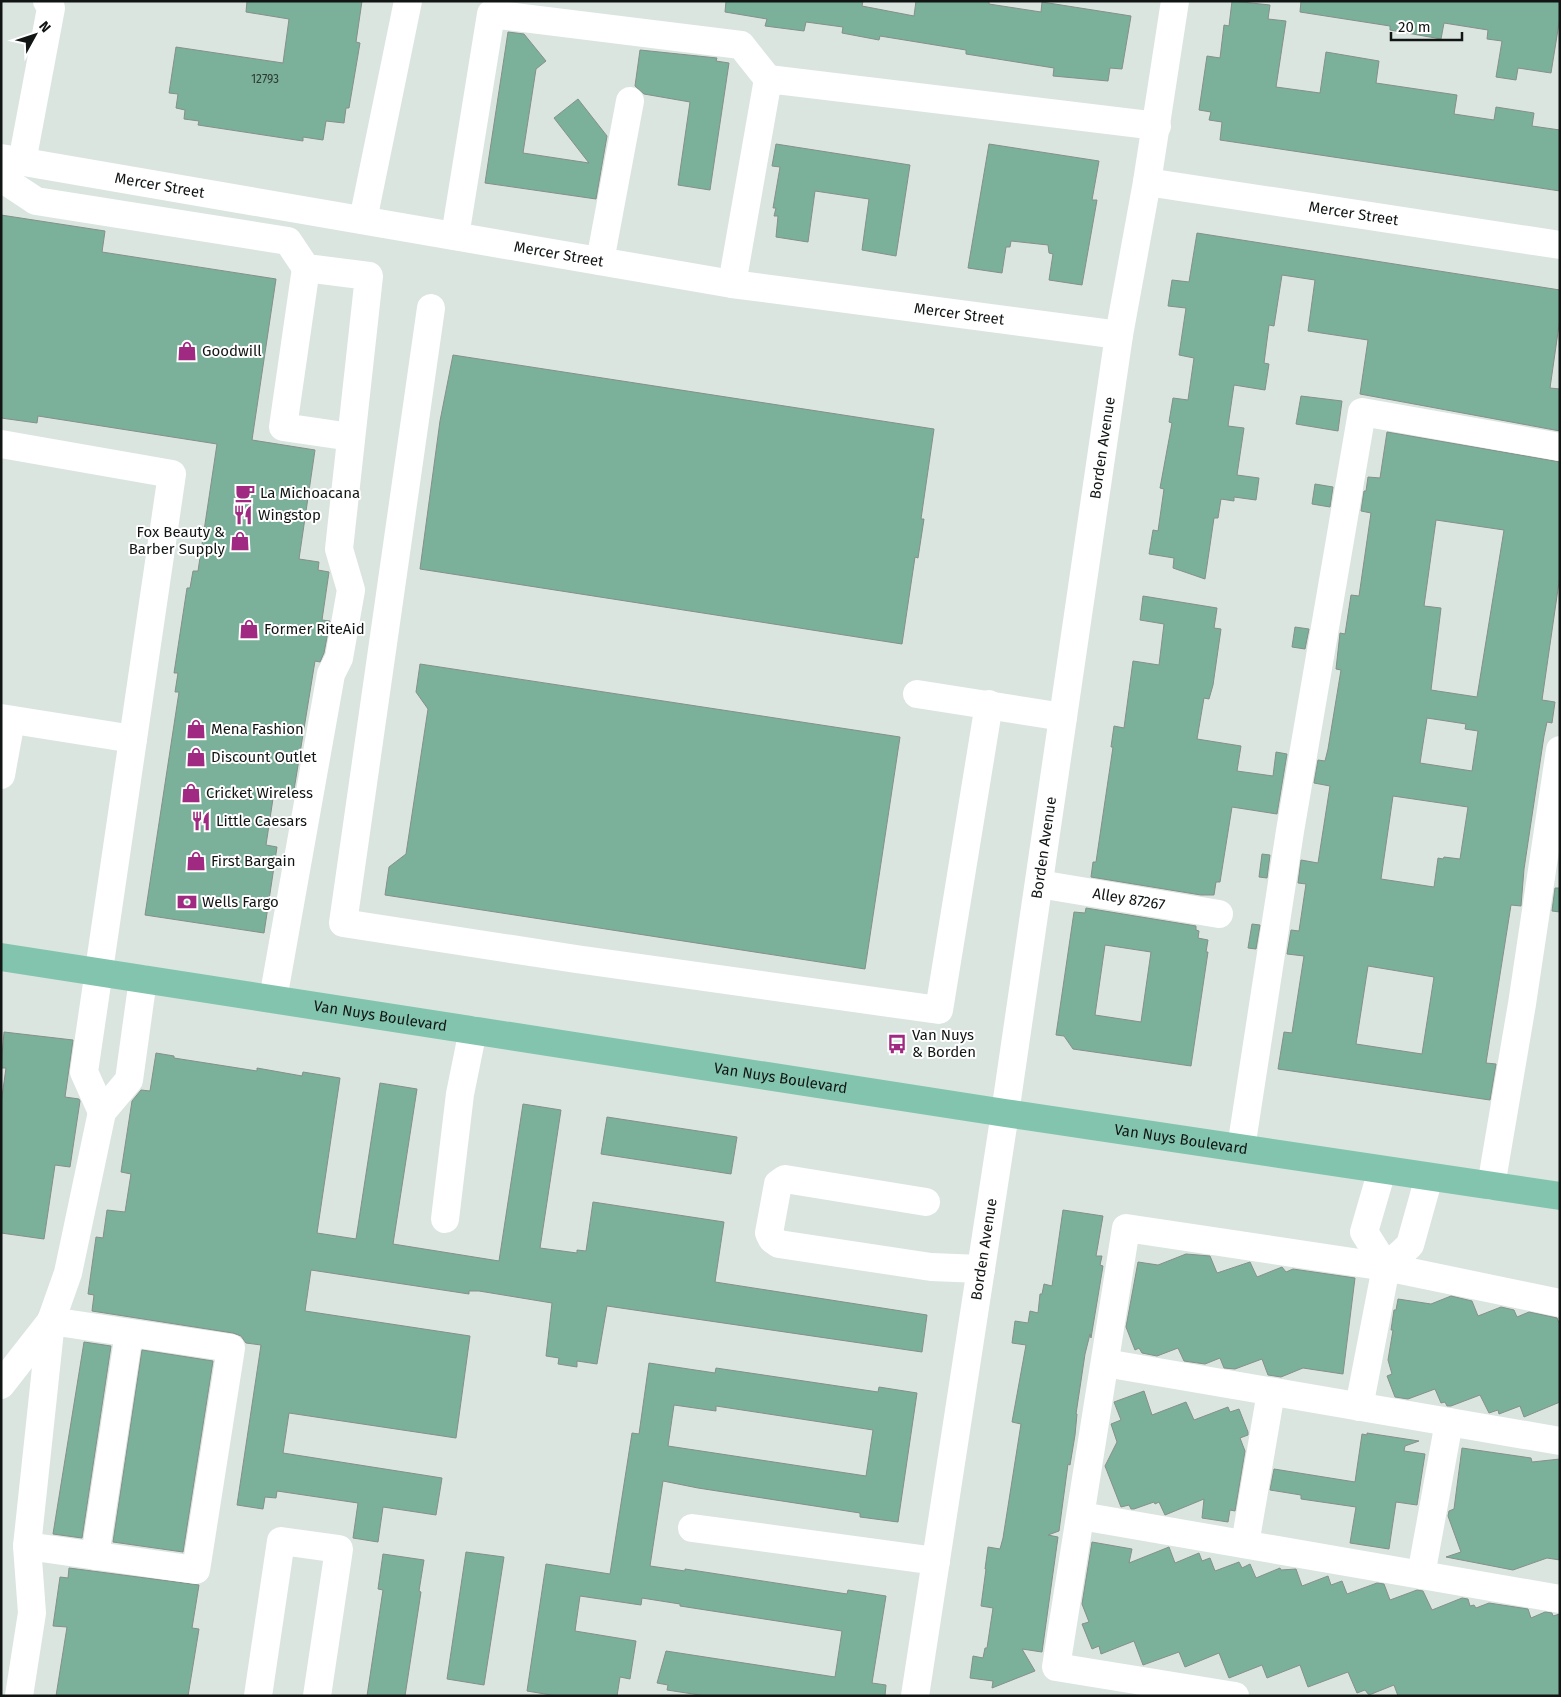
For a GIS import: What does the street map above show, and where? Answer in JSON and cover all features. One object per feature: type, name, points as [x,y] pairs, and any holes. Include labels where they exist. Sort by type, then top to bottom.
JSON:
[{"type":"main road","name":"Van Nuys Boulevard","points":[[1,957],[1005,1113],[1560,1196]]},
{"type":"street","points":[[47,1],[51,8],[8,166],[36,201],[288,241],[306,268],[283,427],[351,437]]},
{"type":"street","points":[[363,220],[408,1]]},
{"type":"street","name":"Borden Avenue","points":[[915,1696],[1005,1113],[1119,335],[1147,182],[1175,1]]},
{"type":"street","points":[[455,236],[491,14],[741,45],[768,79],[1156,126]]},
{"type":"street","points":[[732,284],[768,79]]},
{"type":"street","points":[[600,261],[630,101]]},
{"type":"street","name":"Mercer Street","points":[[8,166],[363,220],[732,284],[1119,335]]},
{"type":"street","name":"Mercer Street","points":[[1147,182],[1560,245]]},
{"type":"street","points":[[273,999],[330,674],[338,658],[350,590],[339,549],[369,276],[306,268]]},
{"type":"street","points":[[431,308],[344,923],[576,960],[939,1010],[988,704]]},
{"type":"street","points":[[1241,1148],[1290,831],[1362,412],[1560,447]]},
{"type":"street","points":[[1,444],[172,474],[84,1072],[102,1112]]},
{"type":"street","points":[[916,694],[1063,717]]},
{"type":"street","points":[[1,775],[6,719],[133,739]]},
{"type":"street","points":[[1491,1186],[1522,1004],[1560,750]]},
{"type":"street","name":"Alley 87267","points":[[1039,884],[1219,914]]},
{"type":"street","points":[[14,1681],[32,1614],[27,1546],[51,1321],[68,1273],[102,1112],[129,1080],[143,979]]},
{"type":"street","points":[[445,1219],[460,1094],[473,1030]]},
{"type":"street","points":[[1382,1170],[1364,1232],[1386,1267]]},
{"type":"street","points":[[1359,1407],[1386,1267],[1410,1245],[1429,1177]]},
{"type":"street","points":[[926,1202],[785,1178],[778,1184],[769,1233],[772,1239],[779,1244],[932,1267],[981,1269]]},
{"type":"street","points":[[1235,1696],[1056,1667],[1126,1228],[1386,1267],[1560,1303]]},
{"type":"street","points":[[27,1546],[196,1570],[231,1348],[51,1321]]},
{"type":"street","points":[[1,1385],[51,1321]]},
{"type":"street","points":[[95,1556],[129,1333]]},
{"type":"street","points":[[1104,1363],[1560,1441]]},
{"type":"street","points":[[1245,1544],[1271,1392]]},
{"type":"street","points":[[1421,1575],[1449,1422]]},
{"type":"street","points":[[1081,1516],[1560,1598]]},
{"type":"street","points":[[692,1528],[936,1561]]},
{"type":"street","points":[[258,1696],[282,1541],[339,1550],[317,1696]]},
{"type":"building","points":[[247,1],[362,1],[356,42],[360,43],[349,108],[346,108],[344,123],[326,121],[323,140],[303,137],[303,141],[198,125],[199,121],[184,119],[185,110],[176,108],[178,94],[169,93],[176,47],[283,63],[289,19],[246,12]]},
{"type":"building","points":[[726,1],[863,1],[862,6],[914,16],[916,1],[989,1],[989,4],[1041,12],[1042,2],[1131,16],[1122,69],[1110,68],[1108,81],[1053,76],[1054,68],[966,54],[966,50],[880,36],[879,40],[842,33],[843,27],[806,22],[804,31],[765,26],[767,19],[725,12]]},
{"type":"building","points":[[1232,1],[1270,5],[1268,19],[1286,21],[1276,87],[1320,93],[1326,52],[1379,61],[1376,83],[1457,95],[1454,114],[1494,120],[1496,107],[1534,113],[1532,126],[1560,130],[1560,191],[1220,140],[1222,122],[1209,120],[1211,112],[1199,110],[1207,56],[1220,58],[1224,25],[1229,26]]},
{"type":"building","points":[[1301,1],[1560,1],[1560,17],[1551,73],[1518,68],[1516,80],[1496,77],[1502,41],[1487,39],[1488,30],[1444,23],[1441,39],[1390,30],[1390,26],[1300,12]]},
{"type":"building","points":[[508,32],[524,34],[546,61],[536,69],[523,153],[589,163],[554,118],[578,99],[607,136],[596,199],[485,183]]},
{"type":"building","points":[[640,50],[717,58],[716,61],[729,63],[710,190],[678,185],[690,102],[644,94],[635,86]]},
{"type":"building","points":[[776,144],[910,165],[896,256],[862,250],[869,199],[815,191],[808,242],[776,237],[778,216],[774,216],[776,208],[773,208],[780,167],[772,166]]},
{"type":"building","points":[[989,144],[1099,161],[1092,200],[1097,200],[1082,285],[1049,280],[1053,254],[1049,253],[1048,245],[1011,241],[1010,247],[1006,247],[1002,273],[968,268]]},
{"type":"building","points":[[1,215],[105,231],[102,252],[276,279],[252,440],[315,450],[299,559],[319,562],[318,570],[329,572],[322,620],[330,621],[324,653],[320,662],[315,661],[293,796],[274,792],[266,845],[277,847],[264,933],[145,915],[179,692],[175,692],[178,673],[174,673],[187,588],[190,588],[193,571],[198,571],[217,444],[38,416],[37,423],[1,418]]},
{"type":"building","points":[[1197,233],[1560,290],[1560,318],[1550,388],[1560,389],[1560,431],[1360,394],[1368,340],[1308,331],[1315,280],[1282,275],[1274,326],[1269,325],[1264,363],[1269,364],[1265,390],[1234,385],[1228,426],[1244,428],[1237,475],[1259,478],[1256,500],[1234,497],[1234,501],[1221,499],[1218,518],[1214,518],[1205,579],[1173,568],[1174,558],[1149,554],[1153,530],[1158,531],[1164,489],[1160,488],[1172,423],[1169,422],[1173,398],[1188,400],[1194,358],[1179,355],[1186,308],[1168,306],[1172,280],[1189,282]]},
{"type":"building","points":[[453,355],[934,429],[921,519],[924,519],[918,558],[915,557],[902,644],[420,569],[440,421]]},
{"type":"building","points":[[1301,396],[1342,401],[1338,431],[1296,424]]},
{"type":"building","points":[[1387,432],[1560,462],[1560,575],[1542,700],[1555,702],[1552,723],[1547,722],[1544,736],[1524,869],[1521,906],[1511,905],[1486,1063],[1496,1064],[1490,1100],[1278,1069],[1284,1032],[1292,1033],[1304,956],[1287,954],[1291,930],[1299,931],[1306,884],[1298,883],[1301,860],[1318,863],[1330,786],[1314,783],[1318,760],[1325,761],[1328,749],[1341,670],[1336,669],[1340,633],[1345,634],[1351,595],[1359,596],[1371,513],[1361,511],[1364,491],[1366,491],[1368,477],[1380,478]],"holes":[[[1436,520],[1504,530],[1477,697],[1431,690],[1441,608],[1424,606]],[[1427,718],[1466,724],[1465,729],[1478,731],[1472,771],[1420,763]],[[1393,796],[1468,807],[1460,859],[1438,858],[1434,887],[1381,879]],[[1368,966],[1434,977],[1422,1054],[1356,1044]]]},
{"type":"building","points":[[1315,484],[1333,487],[1330,507],[1312,504]]},
{"type":"building","points":[[1143,596],[1217,608],[1214,628],[1221,629],[1213,685],[1209,699],[1204,698],[1197,739],[1241,746],[1237,771],[1273,776],[1276,752],[1287,754],[1277,814],[1232,807],[1220,882],[1216,882],[1214,895],[1201,895],[1091,877],[1093,862],[1096,862],[1113,747],[1111,747],[1114,726],[1124,728],[1133,661],[1159,665],[1164,624],[1140,620]]},
{"type":"building","points":[[1295,627],[1309,629],[1305,649],[1292,647]]},
{"type":"building","points":[[420,664],[900,737],[865,969],[385,895],[389,867],[406,854],[428,709],[416,692]]},
{"type":"building","points":[[1262,854],[1270,855],[1267,878],[1259,877]]},
{"type":"building","points":[[1555,888],[1560,888],[1560,912],[1552,911]]},
{"type":"building","points":[[1086,908],[1196,926],[1196,930],[1199,931],[1198,938],[1208,940],[1206,952],[1208,952],[1191,1066],[1073,1049],[1064,1036],[1056,1035],[1074,912],[1085,913]],"holes":[[[1105,945],[1151,952],[1141,1022],[1095,1015]]]},
{"type":"building","points":[[1252,924],[1260,925],[1256,949],[1248,948]]},
{"type":"building","points":[[4,1032],[73,1040],[65,1097],[79,1099],[80,1101],[70,1167],[55,1165],[44,1239],[1,1233],[1,1104],[6,1068],[1,1068]]},
{"type":"building","points":[[156,1053],[174,1056],[174,1058],[257,1071],[257,1068],[302,1076],[303,1072],[340,1078],[317,1233],[356,1239],[380,1083],[417,1089],[393,1244],[499,1261],[523,1104],[561,1110],[540,1248],[577,1253],[577,1250],[586,1251],[593,1202],[724,1222],[715,1282],[927,1315],[922,1352],[607,1306],[597,1364],[577,1361],[577,1367],[558,1364],[559,1358],[546,1356],[552,1303],[479,1291],[469,1291],[469,1294],[311,1270],[305,1311],[470,1336],[456,1438],[289,1413],[283,1453],[442,1478],[436,1515],[383,1507],[378,1542],[353,1538],[358,1503],[277,1491],[276,1498],[265,1497],[263,1509],[237,1505],[261,1345],[246,1343],[241,1336],[233,1333],[92,1311],[94,1295],[88,1294],[96,1237],[103,1238],[107,1210],[125,1212],[131,1174],[121,1172],[132,1101],[141,1090],[150,1091]]},
{"type":"building","points":[[607,1117],[737,1137],[731,1174],[601,1154]]},
{"type":"building","points":[[1063,1210],[1103,1216],[1096,1256],[1102,1256],[1100,1265],[1103,1266],[1091,1338],[1090,1334],[1085,1354],[1076,1414],[1075,1435],[1070,1465],[1068,1464],[1059,1531],[1048,1535],[1058,1537],[1042,1652],[1022,1649],[1035,1671],[992,1688],[993,1681],[970,1678],[973,1656],[983,1658],[985,1648],[987,1648],[993,1608],[981,1606],[988,1547],[1000,1549],[1003,1538],[1021,1424],[1012,1422],[1026,1345],[1012,1343],[1015,1321],[1028,1323],[1030,1311],[1038,1313],[1040,1294],[1042,1294],[1044,1284],[1052,1286]]},
{"type":"building","points":[[1186,1254],[1210,1256],[1217,1273],[1250,1262],[1257,1277],[1282,1267],[1286,1272],[1293,1269],[1355,1278],[1343,1374],[1303,1368],[1281,1377],[1268,1375],[1262,1359],[1235,1369],[1224,1368],[1220,1358],[1205,1364],[1184,1361],[1178,1348],[1157,1356],[1142,1353],[1139,1348],[1135,1350],[1126,1327],[1138,1262],[1158,1265]]},
{"type":"building","points":[[1451,1296],[1472,1301],[1478,1316],[1501,1307],[1514,1310],[1517,1317],[1529,1312],[1557,1318],[1560,1325],[1560,1402],[1524,1417],[1520,1406],[1499,1414],[1498,1410],[1489,1413],[1480,1395],[1451,1406],[1447,1406],[1445,1402],[1441,1403],[1435,1389],[1408,1399],[1395,1397],[1387,1376],[1392,1374],[1388,1360],[1394,1310],[1396,1310],[1398,1299],[1431,1304]]},
{"type":"building","points":[[84,1342],[111,1346],[82,1538],[53,1534]]},
{"type":"building","points":[[142,1350],[213,1361],[183,1552],[113,1542]]},
{"type":"building","points":[[649,1363],[715,1373],[716,1368],[878,1392],[879,1387],[917,1393],[898,1522],[860,1517],[860,1513],[663,1481],[650,1566],[685,1571],[685,1569],[847,1594],[848,1590],[886,1596],[872,1683],[886,1685],[885,1696],[706,1696],[667,1690],[668,1685],[657,1683],[666,1651],[835,1677],[842,1631],[680,1606],[680,1604],[642,1598],[641,1605],[580,1596],[575,1631],[636,1641],[630,1679],[620,1677],[617,1696],[557,1696],[527,1691],[546,1564],[610,1574],[632,1433],[639,1434]],"holes":[[[674,1405],[716,1411],[716,1406],[873,1430],[866,1476],[668,1446]]]},
{"type":"building","points":[[1144,1391],[1152,1415],[1186,1402],[1194,1420],[1228,1407],[1230,1412],[1239,1409],[1248,1435],[1240,1438],[1245,1451],[1235,1511],[1230,1510],[1228,1522],[1202,1518],[1204,1499],[1165,1515],[1159,1502],[1134,1509],[1131,1509],[1129,1505],[1121,1507],[1105,1466],[1117,1442],[1111,1424],[1121,1420],[1114,1402]]},
{"type":"building","points":[[1367,1433],[1419,1441],[1405,1446],[1404,1451],[1425,1454],[1417,1505],[1396,1502],[1389,1549],[1350,1543],[1356,1507],[1301,1499],[1301,1495],[1270,1490],[1274,1469],[1355,1482],[1362,1434],[1367,1435]]},
{"type":"building","points":[[1462,1448],[1531,1458],[1532,1462],[1560,1459],[1560,1560],[1547,1558],[1513,1570],[1446,1557],[1461,1552],[1448,1516],[1449,1511],[1454,1509]]},
{"type":"building","points":[[1092,1542],[1132,1549],[1129,1563],[1169,1547],[1175,1563],[1199,1553],[1202,1561],[1210,1558],[1215,1571],[1239,1562],[1242,1568],[1250,1564],[1256,1578],[1280,1568],[1281,1570],[1296,1569],[1302,1586],[1328,1576],[1331,1585],[1342,1581],[1347,1594],[1377,1583],[1384,1584],[1390,1600],[1417,1590],[1423,1591],[1432,1610],[1462,1598],[1468,1599],[1470,1606],[1474,1605],[1476,1608],[1489,1603],[1528,1609],[1531,1618],[1545,1612],[1552,1613],[1553,1616],[1560,1614],[1560,1696],[1398,1696],[1394,1685],[1369,1695],[1365,1690],[1357,1693],[1348,1672],[1308,1687],[1300,1665],[1267,1678],[1262,1665],[1229,1678],[1219,1653],[1185,1667],[1179,1652],[1143,1665],[1134,1641],[1101,1654],[1099,1646],[1092,1649],[1082,1624],[1089,1622],[1082,1604]]},
{"type":"building","points":[[466,1552],[504,1557],[484,1685],[447,1679]]},
{"type":"building","points":[[383,1554],[424,1560],[405,1696],[367,1696],[383,1590],[378,1589]]},
{"type":"building","points":[[69,1568],[199,1585],[192,1628],[199,1629],[188,1696],[56,1696],[67,1627],[53,1626],[60,1577],[68,1578]]},
{"type":"place","name":"Goodwill","points":[[187,351]]},
{"type":"place","name":"La Michoacana","points":[[245,493]]},
{"type":"place","name":"Wingstop","points":[[243,515]]},
{"type":"place","name":"Fox Beauty & Barber Supply","points":[[240,541]]},
{"type":"place","name":"Former RiteAid","points":[[249,629]]},
{"type":"place","name":"Mena Fashion","points":[[196,729]]},
{"type":"place","name":"Discount Outlet","points":[[196,757]]},
{"type":"place","name":"Cricket Wireless","points":[[191,793]]},
{"type":"place","name":"Little Caesars","points":[[201,821]]},
{"type":"place","name":"First Bargain","points":[[196,861]]},
{"type":"place","name":"Wells Fargo","points":[[187,902]]},
{"type":"place","name":"Van Nuys & Borden","points":[[897,1044]]}]
